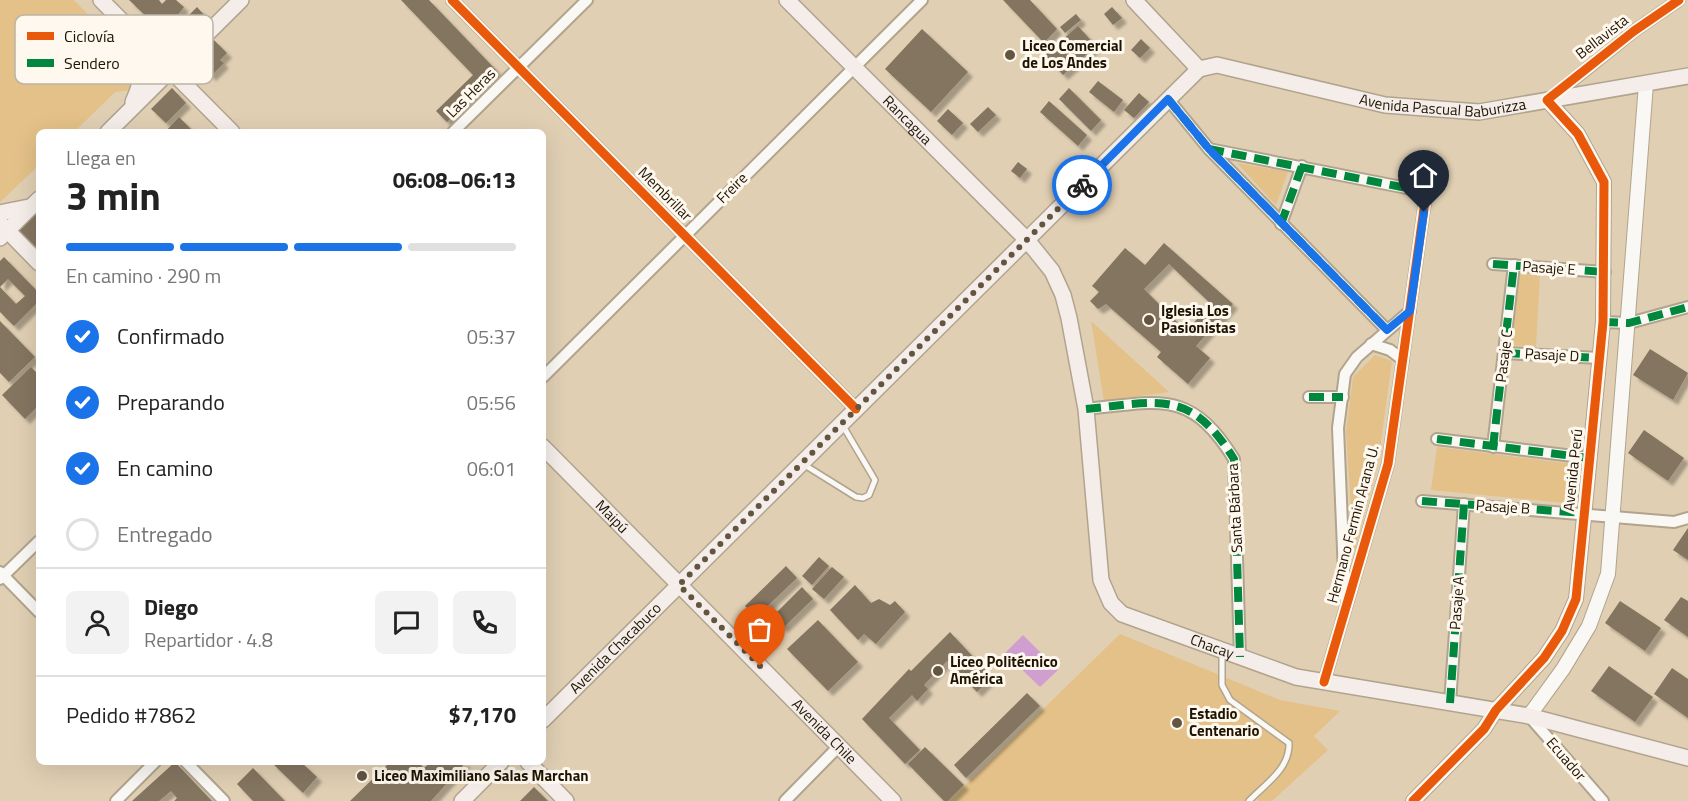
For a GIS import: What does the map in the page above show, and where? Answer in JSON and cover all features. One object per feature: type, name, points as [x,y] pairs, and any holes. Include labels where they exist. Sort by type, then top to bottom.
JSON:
[{"type":"main road","points":[[213,28],[241,0]]},
{"type":"main road","name":"Rancagua","points":[[787,0],[1027,240]]},
{"type":"main road","points":[[1134,0],[1199,69]]},
{"type":"main road","points":[[109,3],[119,15]]},
{"type":"main road","name":"Avenida Pascual Baburizza","points":[[1199,69],[1217,65],[1385,105],[1479,112],[1688,76]]},
{"type":"main road","name":"Avenida Chacabuco","points":[[546,717],[1199,69]]},
{"type":"main road","points":[[127,113],[139,84]]},
{"type":"main road","points":[[111,129],[156,84]]},
{"type":"main road","points":[[184,84],[229,129]]},
{"type":"main road","points":[[0,213],[35,203]]},
{"type":"main road","points":[[35,203],[3,231],[36,260]]},
{"type":"main road","name":"Chacay","points":[[1027,240],[1044,259],[1063,295],[1086,409],[1100,572],[1107,596],[1116,609],[1129,618],[1296,677],[1529,716],[1688,758]]},
{"type":"main road","name":"Maipú","points":[[546,450],[679,585]]},
{"type":"main road","name":"Avenida Chile","points":[[679,585],[893,801]]},
{"type":"main road","points":[[469,799],[498,765]]},
{"type":"main road","points":[[531,765],[566,801]]},
{"type":"street","name":"Membrillar","points":[[452,0],[856,410]]},
{"type":"street","name":"Las Heras","points":[[456,129],[587,0]]},
{"type":"street","name":"Freire","points":[[546,374],[922,0]]},
{"type":"street","name":"Bellavista","points":[[1547,100],[1634,31],[1679,0]]},
{"type":"street","points":[[1529,716],[1563,669],[1589,626],[1608,574],[1646,84]]},
{"type":"street","points":[[1168,99],[1209,149],[1387,330]]},
{"type":"street","name":"Avenida Perú","points":[[1413,801],[1484,729],[1496,710],[1544,658],[1567,620],[1576,599],[1603,322],[1604,182],[1578,134],[1547,100]]},
{"type":"street","points":[[1209,149],[1427,192]]},
{"type":"street","name":"Hermano Fermin Arana U.","points":[[1324,682],[1388,464],[1431,159]]},
{"type":"street","points":[[1281,224],[1302,166]]},
{"type":"street","name":"Pasaje E","points":[[1493,264],[1605,272]]},
{"type":"street","name":"Pasaje C","points":[[1493,447],[1514,265]]},
{"type":"street","points":[[1603,322],[1629,322],[1688,308]]},
{"type":"street","points":[[1346,607],[1338,428],[1346,374],[1371,344],[1410,311]]},
{"type":"street","points":[[1371,344],[1390,350],[1403,360]]},
{"type":"street","name":"Pasaje D","points":[[1504,353],[1599,358]]},
{"type":"street","points":[[1309,397],[1343,397]]},
{"type":"street","name":"Santa Bárbara","points":[[1086,409],[1158,402],[1192,411],[1218,433],[1234,459],[1240,657]]},
{"type":"street","points":[[1437,439],[1589,458]]},
{"type":"street","name":"Pasaje B","points":[[1422,501],[1674,522],[1688,518]]},
{"type":"street","name":"Pasaje A","points":[[1450,703],[1464,504]]},
{"type":"street","points":[[36,544],[1,576],[36,609]]},
{"type":"street","name":"Ecuador","points":[[1529,716],[1603,801]]},
{"type":"street","points":[[785,801],[839,746]]},
{"type":"street","points":[[116,801],[152,765]]},
{"type":"street","points":[[189,765],[224,801]]},
{"type":"lane","points":[[802,464],[856,497],[863,498],[869,495],[875,480],[842,424]]},
{"type":"lane","points":[[1222,650],[1222,685],[1230,700],[1289,743],[1290,754],[1285,765],[1249,801]]},
{"type":"shaded area","points":[[0,0],[74,0],[88,15],[15,15],[15,84],[133,84],[132,90],[115,92],[77,129],[36,129],[36,168],[0,202]]},
{"type":"shaded area","points":[[1237,163],[1288,172],[1276,205]]},
{"type":"shaded area","points":[[1516,273],[1540,273],[1536,347],[1510,345]]},
{"type":"shaded area","points":[[1091,321],[1169,392],[1104,401]]},
{"type":"shaded area","points":[[1375,355],[1392,361],[1378,463],[1354,553],[1346,432],[1353,377]]},
{"type":"shaded area","points":[[1437,447],[1580,465],[1576,504],[1431,490]]},
{"type":"shaded area","name":"Estadio Centenario","points":[[1120,634],[1280,700],[1340,711],[1314,736],[1328,750],[1272,801],[1259,801],[1254,796],[1248,801],[949,801]]},
{"type":"shaded area","points":[[1023,635],[1058,670],[1040,687],[1005,653]]},
{"type":"building","points":[[129,0],[159,0],[162,4],[166,0],[176,0],[184,7],[178,15],[145,15]]},
{"type":"building","points":[[401,0],[429,0],[498,72],[447,122],[436,111],[473,75]]},
{"type":"building","points":[[1003,0],[1030,0],[1057,29],[1044,43]]},
{"type":"building","points":[[197,7],[204,15],[189,15]]},
{"type":"building","points":[[1112,7],[1122,18],[1113,25],[1104,14]]},
{"type":"building","points":[[1076,14],[1081,20],[1065,33],[1060,27]]},
{"type":"building","points":[[1078,26],[1096,46],[1063,75],[1045,55]]},
{"type":"building","points":[[922,29],[968,72],[931,112],[885,69]]},
{"type":"building","points":[[1141,39],[1150,48],[1140,58],[1131,50]]},
{"type":"building","points":[[213,41],[227,53],[220,60],[224,63],[213,74]]},
{"type":"building","points":[[1098,81],[1123,100],[1114,112],[1089,92]]},
{"type":"building","points":[[172,88],[186,103],[166,123],[151,109]]},
{"type":"building","points":[[1069,88],[1101,120],[1091,131],[1059,99]]},
{"type":"building","points":[[1139,93],[1149,102],[1134,118],[1124,110]]},
{"type":"building","points":[[1049,101],[1087,135],[1078,146],[1040,112]]},
{"type":"building","points":[[988,107],[996,115],[978,132],[970,124]]},
{"type":"building","points":[[948,109],[963,123],[952,135],[937,121]]},
{"type":"building","points":[[179,117],[191,129],[168,129]]},
{"type":"building","points":[[1018,162],[1027,169],[1020,178],[1011,171]]},
{"type":"building","points":[[36,214],[36,247],[19,231]]},
{"type":"building","name":"Iglesia Los Pasionistas","points":[[1164,243],[1233,304],[1196,346],[1210,358],[1188,384],[1157,357],[1161,352],[1106,304],[1098,309],[1090,301],[1099,292],[1092,286],[1125,248],[1145,265]],"holes":[[[1169,264],[1211,304],[1186,331],[1144,289]]]},
{"type":"building","points":[[4,257],[36,290],[36,304],[14,326],[0,312],[0,261]],"holes":[[[8,279],[25,296],[16,304],[0,287]]]},
{"type":"building","points":[[0,321],[35,357],[9,382],[0,373]]},
{"type":"building","points":[[1650,349],[1688,373],[1673,400],[1633,375]]},
{"type":"building","points":[[31,367],[36,372],[36,408],[25,419],[2,395]]},
{"type":"building","points":[[1644,430],[1684,458],[1668,481],[1628,453]]},
{"type":"building","points":[[1688,528],[1688,560],[1673,550]]},
{"type":"building","points":[[819,557],[829,566],[812,585],[802,576]]},
{"type":"building","points":[[786,566],[797,578],[756,617],[745,606]]},
{"type":"building","points":[[832,567],[844,577],[824,599],[812,589]]},
{"type":"building","points":[[855,585],[871,603],[879,599],[890,605],[895,601],[905,612],[876,644],[864,634],[858,640],[830,610]]},
{"type":"building","points":[[802,587],[813,599],[783,628],[772,617]]},
{"type":"building","points":[[1681,597],[1688,601],[1688,637],[1664,620]]},
{"type":"building","points":[[1620,601],[1661,628],[1645,651],[1605,623]]},
{"type":"building","points":[[818,620],[858,662],[828,691],[787,649]]},
{"type":"building","points":[[950,632],[992,677],[977,692],[947,661],[924,685],[928,689],[917,701],[912,695],[889,718],[920,750],[905,764],[862,719],[909,669],[911,671]]},
{"type":"building","points":[[1609,666],[1653,697],[1635,722],[1591,691]]},
{"type":"building","points":[[1672,668],[1688,679],[1688,718],[1654,694]]},
{"type":"building","points":[[1027,693],[1040,706],[966,778],[954,765]]},
{"type":"building","points":[[925,747],[964,785],[948,801],[944,801],[908,764]]},
{"type":"building","points":[[172,765],[178,765],[212,801],[174,801],[177,798],[171,791],[159,801],[132,801]]},
{"type":"building","points":[[274,765],[304,765],[317,777],[303,793]]},
{"type":"building","points":[[387,765],[421,765],[424,768],[428,765],[463,765],[431,801],[350,801]]},
{"type":"building","points":[[253,768],[285,801],[253,801],[237,784]]},
{"type":"building","points":[[534,787],[548,801],[520,801]]},
{"type":"marked path","points":[[1168,99],[1209,149],[1387,330]]},
{"type":"marked path","points":[[1209,149],[1427,192]]},
{"type":"marked path","points":[[1281,224],[1302,166]]},
{"type":"marked path","points":[[1493,264],[1605,272]]},
{"type":"marked path","points":[[1493,447],[1514,265]]},
{"type":"marked path","points":[[1603,322],[1629,323],[1688,307]]},
{"type":"marked path","points":[[1505,353],[1599,358]]},
{"type":"marked path","points":[[1309,397],[1343,397]]},
{"type":"marked path","points":[[1086,409],[1153,403],[1187,410],[1203,420],[1234,459],[1240,657]]},
{"type":"marked path","points":[[1437,439],[1589,458]]},
{"type":"marked path","points":[[1422,501],[1583,513]]},
{"type":"marked path","points":[[1450,703],[1464,504]]},
{"type":"cycle path","points":[[452,0],[856,409]]},
{"type":"cycle path","points":[[1413,801],[1484,729],[1496,710],[1544,658],[1562,631],[1576,599],[1603,322],[1604,182],[1578,134],[1547,100],[1634,31],[1679,0]]},
{"type":"cycle path","points":[[1324,682],[1388,464],[1431,159]]},
{"type":"way so far","points":[[760,666],[679,585],[1082,185]]},
{"type":"place","name":"Liceo Comercial de Los Andes","points":[[1010,55]]},
{"type":"place","name":"Iglesia Los Pasionistas","points":[[1149,320]]},
{"type":"place","name":"Liceo Politécnico América","points":[[938,671]]},
{"type":"place","name":"Estadio Centenario","points":[[1177,723]]},
{"type":"place","name":"Liceo Maximiliano Salas Marchan","points":[[362,776]]},
{"type":"route","points":[[1082,185],[1168,99],[1209,149],[1387,330],[1410,311],[1424,212]]}]
